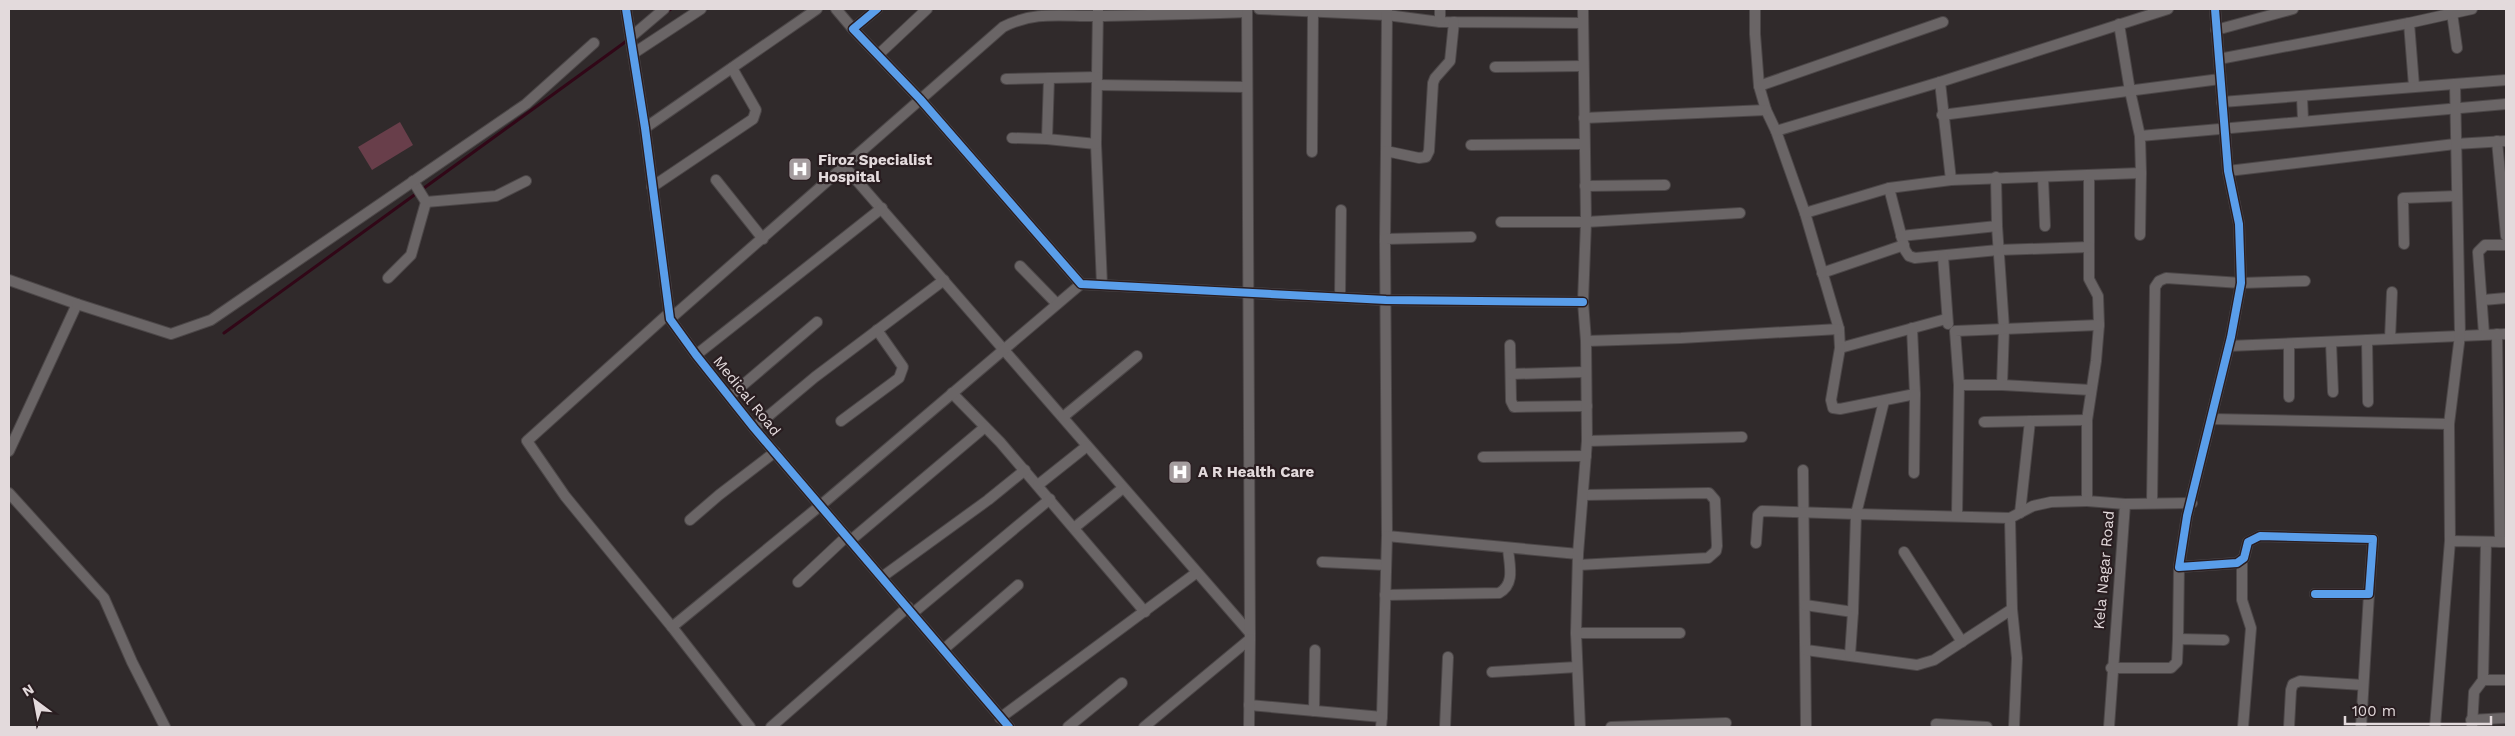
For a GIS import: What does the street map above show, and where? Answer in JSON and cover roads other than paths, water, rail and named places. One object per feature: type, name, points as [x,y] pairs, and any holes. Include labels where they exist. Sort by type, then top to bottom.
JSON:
[{"type":"street","name":"Medical Road","points":[[626,9],[645,128],[669,317],[696,355],[754,428],[1009,727]]},
{"type":"street","points":[[631,37],[664,9]]},
{"type":"street","points":[[634,53],[701,9]]},
{"type":"street","points":[[645,128],[817,9]]},
{"type":"street","points":[[836,9],[920,98],[1081,284]]},
{"type":"street","points":[[853,29],[876,9]]},
{"type":"street","points":[[878,55],[927,9]]},
{"type":"street","points":[[1012,9],[1019,18]]},
{"type":"street","points":[[1259,9],[1313,13],[1387,12],[1440,22],[1583,23]]},
{"type":"street","points":[[1440,9],[1440,22]]},
{"type":"street","points":[[1580,727],[1576,633],[1578,554],[1587,441],[1586,341],[1583,302],[1586,222],[1583,9]]},
{"type":"street","points":[[1755,9],[1759,86],[1766,110],[1776,131],[1805,213],[1839,329],[1840,348],[1831,400],[1833,408],[1840,409],[1915,394]]},
{"type":"street","points":[[1776,131],[1940,82],[2168,9]]},
{"type":"street","points":[[2111,668],[2171,668],[2177,662],[2179,567],[2182,544],[2229,346],[2241,283],[2239,224],[2228,171],[2215,9]]},
{"type":"street","points":[[2216,30],[2293,9]]},
{"type":"street","points":[[2219,59],[2472,9]]},
{"type":"street","points":[[750,727],[672,627],[565,496],[527,441],[669,317],[763,239],[920,98],[1003,27],[1019,18],[1038,12],[1098,13],[1247,10],[1249,727]]},
{"type":"street","points":[[1249,705],[1314,711],[1382,722],[1386,565],[1385,239],[1387,12]]},
{"type":"street","points":[[1098,13],[1096,144],[1102,285]]},
{"type":"street","points":[[1312,152],[1313,13]]},
{"type":"street","points":[[2452,13],[2457,48]]},
{"type":"street","points":[[1386,151],[1419,158],[1426,157],[1429,151],[1433,83],[1435,78],[1450,62],[1454,22]]},
{"type":"street","points":[[1759,86],[1943,22]]},
{"type":"street","points":[[2408,22],[2414,86]]},
{"type":"street","points":[[2120,24],[2130,91],[2140,136],[2140,235]]},
{"type":"street","points":[[9,280],[171,334],[211,320],[526,104],[594,44]]},
{"type":"street","points":[[1495,67],[1583,66]]},
{"type":"street","points":[[652,187],[753,119],[756,110],[732,68]]},
{"type":"street","points":[[1006,80],[1049,78],[1247,87]]},
{"type":"street","points":[[1047,139],[1049,78]]},
{"type":"street","points":[[1942,115],[2220,79]]},
{"type":"street","points":[[2222,102],[2506,80]]},
{"type":"street","points":[[1940,82],[1942,115],[1951,180]]},
{"type":"street","points":[[2435,727],[2450,541],[2449,424],[2460,335],[2455,84]]},
{"type":"street","points":[[2302,97],[2303,120]]},
{"type":"street","points":[[2140,136],[2303,120],[2506,104]]},
{"type":"street","points":[[1584,118],[1766,110]]},
{"type":"street","points":[[1012,138],[1096,144]]},
{"type":"street","points":[[2228,171],[2455,144],[2502,141],[2506,236]]},
{"type":"street","points":[[1471,145],[1584,144]]},
{"type":"street","points":[[845,166],[1250,636]]},
{"type":"street","points":[[1805,213],[1889,188],[1951,180],[2141,173]]},
{"type":"street","name":"Kela Nagar Road","points":[[2089,175],[2089,279],[2098,296],[2099,326],[2087,420],[2087,501],[2125,504],[2111,668],[2109,727]]},
{"type":"street","points":[[1996,177],[1996,226],[2004,328],[2002,385]]},
{"type":"street","points":[[2043,177],[2045,226]]},
{"type":"street","points":[[716,180],[763,239]]},
{"type":"street","points":[[426,202],[496,196],[526,181]]},
{"type":"street","points":[[388,278],[412,256],[426,202],[413,182]]},
{"type":"street","points":[[1585,186],[1665,184]]},
{"type":"street","points":[[1889,188],[1903,240],[1909,256],[1915,258],[1998,250],[2089,247]]},
{"type":"street","points":[[2404,244],[2403,198],[2457,196]]},
{"type":"street","points":[[696,355],[882,208]]},
{"type":"street","points":[[1340,297],[1341,210]]},
{"type":"street","points":[[1501,222],[1586,222],[1740,213]]},
{"type":"street","points":[[1822,273],[1903,240],[1996,226]]},
{"type":"street","points":[[1385,239],[1471,237]]},
{"type":"street","points":[[2484,334],[2478,252],[2485,245],[2506,245]]},
{"type":"street","points":[[1943,256],[1946,319],[1950,327],[1955,331],[2099,326]]},
{"type":"street","points":[[1020,266],[1057,304]]},
{"type":"street","points":[[2152,503],[2155,287],[2159,281],[2166,278],[2241,283],[2305,281]]},
{"type":"street","points":[[754,428],[815,377],[944,280]]},
{"type":"street","points":[[672,627],[821,505],[1081,284],[1248,291],[1386,300],[1583,302]]},
{"type":"street","points":[[2390,339],[2392,292]]},
{"type":"street","points":[[2483,300],[2506,298]]},
{"type":"street","points":[[9,451],[77,304]]},
{"type":"street","points":[[1840,348],[1946,319]]},
{"type":"street","points":[[730,396],[817,322]]},
{"type":"street","points":[[1912,328],[1915,394],[1914,473]]},
{"type":"street","points":[[1586,341],[1839,329]]},
{"type":"street","points":[[841,421],[899,378],[902,373],[903,368],[877,330]]},
{"type":"street","points":[[1955,331],[1959,385],[1957,516]]},
{"type":"street","points":[[2229,346],[2502,334],[2503,542],[2450,541]]},
{"type":"street","points":[[2367,340],[2368,402]]},
{"type":"street","points":[[2331,342],[2333,392]]},
{"type":"street","points":[[2289,344],[2289,397]]},
{"type":"street","points":[[1510,345],[1511,401],[1514,407],[1587,406]]},
{"type":"street","points":[[1063,418],[1137,356]]},
{"type":"street","points":[[1511,374],[1586,372]]},
{"type":"street","points":[[1959,385],[2002,385],[2091,390]]},
{"type":"street","points":[[952,393],[1025,470],[1145,612]]},
{"type":"street","points":[[1850,655],[1854,612],[1856,514],[1884,401]]},
{"type":"street","points":[[2212,419],[2449,424]]},
{"type":"street","points":[[1984,422],[2087,420]]},
{"type":"street","points":[[2020,513],[2030,421]]},
{"type":"street","points":[[798,582],[985,427]]},
{"type":"street","points":[[1587,441],[1742,437]]},
{"type":"street","points":[[1038,485],[1087,446]]},
{"type":"street","points":[[690,520],[775,452]]},
{"type":"street","points":[[1483,457],[1586,456]]},
{"type":"street","points":[[882,577],[988,500],[1025,470]]},
{"type":"street","points":[[1803,470],[1806,727]]},
{"type":"street","points":[[1074,528],[1123,488]]},
{"type":"street","points":[[9,493],[104,598],[132,662],[165,727]]},
{"type":"street","points":[[1578,565],[1708,558],[1713,555],[1717,546],[1715,500],[1709,493],[1583,495]]},
{"type":"street","points":[[771,727],[910,610],[1050,499]]},
{"type":"street","points":[[1756,543],[1759,512],[2010,518],[2033,506],[2051,502],[2087,501]]},
{"type":"street","points":[[2125,504],[2192,503]]},
{"type":"street","points":[[2010,518],[2012,609],[2017,658],[2014,727]]},
{"type":"street","points":[[1386,536],[1578,554]]},
{"type":"street","points":[[2243,727],[2251,628],[2242,600],[2242,561],[2248,542],[2260,536],[2372,539],[2361,727]]},
{"type":"street","points":[[2486,543],[2483,680],[2474,692],[2471,724],[2506,718]]},
{"type":"street","points":[[1385,595],[1500,593],[1507,589],[1510,583],[1508,548]]},
{"type":"street","points":[[1904,552],[1962,642]]},
{"type":"street","points":[[2179,567],[2237,563],[2242,561]]},
{"type":"street","points":[[1322,562],[1386,565]]},
{"type":"street","points":[[1000,718],[1196,573]]},
{"type":"street","points":[[944,649],[1018,585]]},
{"type":"street","points":[[2315,594],[2369,594]]},
{"type":"street","points":[[1805,605],[1854,612]]},
{"type":"street","points":[[1806,650],[1917,665],[1934,660],[2012,609]]},
{"type":"street","points":[[1576,633],[1680,633]]},
{"type":"street","points":[[1144,727],[1250,636]]},
{"type":"street","points":[[2178,639],[2224,640]]},
{"type":"street","points":[[1314,711],[1315,650]]},
{"type":"street","points":[[1445,727],[1448,657]]},
{"type":"street","points":[[1492,672],[1577,667]]},
{"type":"street","points":[[2483,680],[2506,680]]},
{"type":"street","points":[[2289,727],[2293,684],[2300,681],[2363,685]]},
{"type":"street","points":[[1068,727],[1122,683]]},
{"type":"street","points":[[1611,727],[1726,723]]},
{"type":"street","points":[[1936,724],[1987,727]]},
{"type":"waterway","points":[[665,13],[671,9]]},
{"type":"waterway","points":[[224,333],[628,40]]},
{"type":"place","name":"Firoz Specialist Hospital","points":[[800,169]]},
{"type":"place","name":"A R Health Care","points":[[1180,472]]}]
